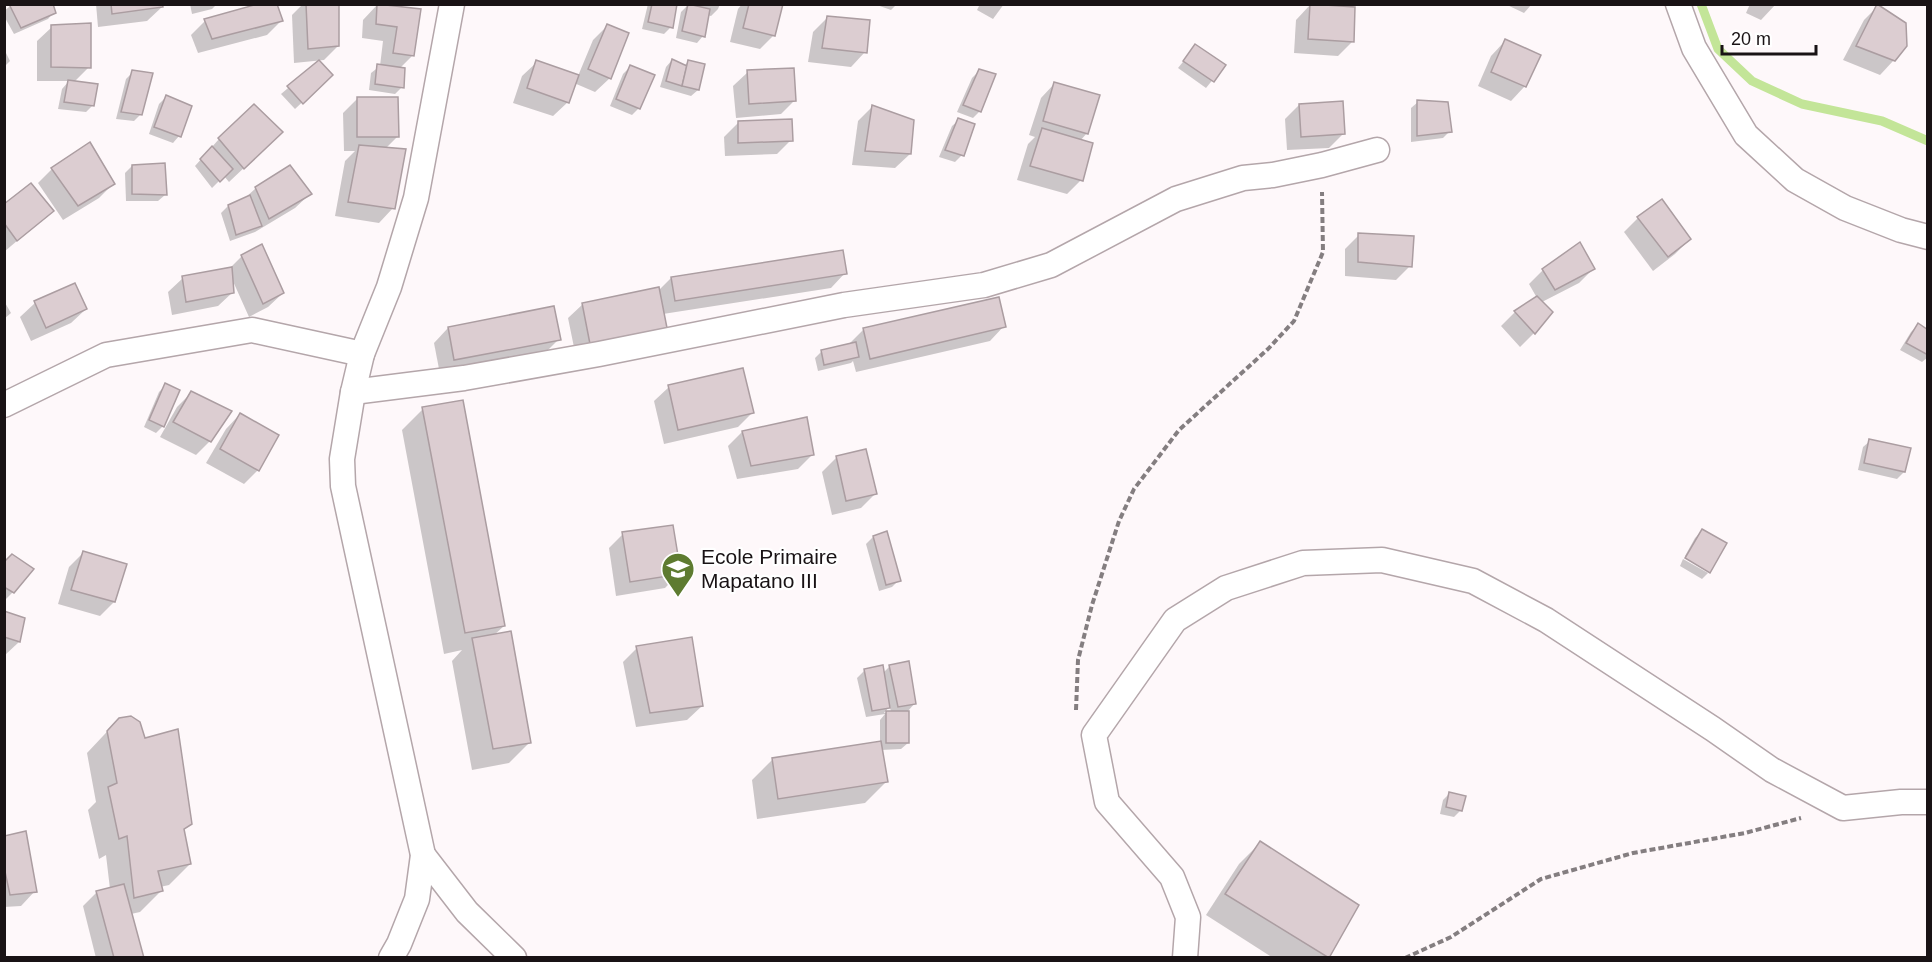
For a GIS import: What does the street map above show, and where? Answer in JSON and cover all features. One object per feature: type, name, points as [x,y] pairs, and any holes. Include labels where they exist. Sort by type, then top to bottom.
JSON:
[{"type":"street","points":[[391,957],[399,944],[417,899],[423,855],[343,486],[342,459],[362,354],[389,287],[416,198],[452,4]]},
{"type":"street","points":[[1678,4],[1694,48],[1746,135],[1795,180],[1845,208],[1900,230],[1928,237]]},
{"type":"street","points":[[353,392],[464,378],[844,305],[984,285],[1051,265],[1176,199],[1244,178],[1273,175],[1322,165],[1377,150]]},
{"type":"street","points":[[4,405],[106,355],[252,330],[362,354]]},
{"type":"street","points":[[1185,957],[1188,917],[1172,877],[1107,802],[1094,735],[1175,620],[1226,588],[1303,563],[1382,560],[1473,581],[1545,620],[1665,697],[1772,770],[1843,807],[1928,802]]},
{"type":"street","points":[[423,855],[466,912],[514,957]]},
{"type":"path","points":[[1094,735],[1076,712],[1078,660],[1092,605],[1119,521],[1134,489],[1179,430],[1268,349],[1294,321],[1323,252],[1322,165]]},
{"type":"path","points":[[1405,957],[1450,937],[1541,879],[1633,853],[1745,833],[1843,807]]},
{"type":"building","points":[[9,4],[53,4],[56,13],[21,28]]},
{"type":"building","points":[[111,4],[162,4],[163,7],[112,14]]},
{"type":"building","points":[[258,4],[277,4],[283,21],[212,39],[204,19]]},
{"type":"building","points":[[306,4],[339,4],[339,46],[308,49]]},
{"type":"building","points":[[377,4],[421,9],[414,56],[393,53],[397,27],[376,24]]},
{"type":"building","points":[[652,4],[677,4],[673,28],[648,22]]},
{"type":"building","points":[[688,4],[710,9],[705,37],[682,31]]},
{"type":"building","points":[[749,4],[783,4],[775,36],[743,28]]},
{"type":"building","points":[[1310,4],[1355,7],[1354,42],[1308,39]]},
{"type":"building","points":[[1877,4],[1906,23],[1907,46],[1895,61],[1856,46]]},
{"type":"building","points":[[827,16],[870,20],[867,53],[822,48]]},
{"type":"building","points":[[91,23],[91,68],[51,67],[51,25]]},
{"type":"building","points":[[607,24],[629,33],[611,79],[588,69]]},
{"type":"building","points":[[1505,39],[1541,55],[1526,87],[1491,72]]},
{"type":"building","points":[[1195,44],[1226,65],[1214,82],[1183,61]]},
{"type":"building","points":[[672,59],[687,66],[682,86],[666,81]]},
{"type":"building","points":[[319,60],[333,75],[303,104],[287,86]]},
{"type":"building","points":[[536,60],[579,75],[569,103],[527,88]]},
{"type":"building","points":[[688,60],[705,64],[699,90],[682,86]]},
{"type":"building","points":[[377,64],[405,68],[404,88],[375,84]]},
{"type":"building","points":[[630,65],[655,75],[640,109],[616,99]]},
{"type":"building","points":[[794,68],[796,101],[749,104],[747,70]]},
{"type":"building","points":[[979,69],[996,74],[981,112],[963,105]]},
{"type":"building","points":[[132,70],[153,73],[142,115],[121,112]]},
{"type":"building","points":[[68,80],[98,84],[94,106],[64,102]]},
{"type":"building","points":[[1054,82],[1100,95],[1088,134],[1043,121]]},
{"type":"building","points":[[166,95],[192,106],[181,137],[154,127]]},
{"type":"building","points":[[357,97],[398,97],[399,137],[357,137]]},
{"type":"building","points":[[1417,100],[1448,102],[1452,132],[1417,136]]},
{"type":"building","points":[[1343,101],[1345,134],[1301,137],[1299,104]]},
{"type":"building","points":[[254,104],[283,132],[244,169],[218,138]]},
{"type":"building","points":[[872,105],[914,120],[911,154],[865,151]]},
{"type":"building","points":[[958,118],[975,124],[964,156],[945,150]]},
{"type":"building","points":[[792,119],[793,141],[738,143],[738,121]]},
{"type":"building","points":[[1042,128],[1093,143],[1083,181],[1030,166]]},
{"type":"building","points":[[90,142],[115,184],[78,206],[51,168]]},
{"type":"building","points":[[359,145],[406,149],[395,209],[348,202]]},
{"type":"building","points":[[212,146],[233,169],[220,182],[200,159]]},
{"type":"building","points":[[165,163],[167,195],[132,194],[132,165]]},
{"type":"building","points":[[290,165],[312,194],[269,219],[255,187]]},
{"type":"building","points":[[31,183],[54,211],[17,241],[4,223],[4,204]]},
{"type":"building","points":[[250,195],[262,226],[236,235],[228,205]]},
{"type":"building","points":[[1662,199],[1691,239],[1668,257],[1637,217]]},
{"type":"building","points":[[1358,233],[1414,236],[1412,267],[1358,262]]},
{"type":"building","points":[[1580,242],[1595,269],[1555,290],[1542,269]]},
{"type":"building","points":[[262,244],[284,293],[263,304],[241,255]]},
{"type":"building","points":[[843,250],[847,274],[675,301],[671,277]]},
{"type":"building","points":[[232,267],[234,293],[186,302],[182,276]]},
{"type":"building","points":[[75,283],[87,309],[46,328],[34,301]]},
{"type":"building","points":[[659,287],[667,328],[590,344],[582,303]]},
{"type":"building","points":[[1537,296],[1553,312],[1535,334],[1514,311]]},
{"type":"building","points":[[999,297],[1006,327],[870,359],[863,328]]},
{"type":"building","points":[[554,306],[561,340],[454,360],[448,327]]},
{"type":"building","points":[[1918,323],[1928,330],[1928,355],[1906,343]]},
{"type":"building","points":[[856,342],[859,357],[824,365],[821,350]]},
{"type":"building","points":[[743,368],[754,413],[678,430],[668,385]]},
{"type":"building","points":[[165,383],[180,390],[164,427],[149,420]]},
{"type":"building","points":[[191,391],[232,411],[211,442],[173,422]]},
{"type":"building","points":[[463,400],[505,626],[465,633],[422,407]]},
{"type":"building","points":[[240,413],[279,435],[259,471],[220,449]]},
{"type":"building","points":[[807,417],[814,455],[751,466],[742,431]]},
{"type":"building","points":[[1869,439],[1911,448],[1905,472],[1864,463]]},
{"type":"building","points":[[866,449],[877,494],[846,501],[836,456]]},
{"type":"building","points":[[673,525],[681,574],[630,582],[622,532]]},
{"type":"building","points":[[1702,529],[1727,543],[1710,573],[1685,558]]},
{"type":"building","points":[[887,531],[901,581],[886,585],[873,536]]},
{"type":"building","points":[[83,551],[127,564],[115,602],[71,590]]},
{"type":"building","points":[[12,554],[34,569],[14,593],[4,587],[4,562]]},
{"type":"building","points":[[4,611],[25,618],[20,642],[4,637]]},
{"type":"building","points":[[511,631],[531,743],[493,749],[472,638]]},
{"type":"building","points":[[692,637],[703,706],[650,713],[636,646]]},
{"type":"building","points":[[909,661],[916,704],[898,707],[889,665]]},
{"type":"building","points":[[883,665],[890,708],[872,711],[864,669]]},
{"type":"building","points":[[886,711],[909,711],[909,743],[886,743]]},
{"type":"building","points":[[131,716],[140,722],[145,738],[178,729],[192,824],[184,829],[191,864],[158,871],[163,891],[134,898],[127,836],[119,839],[108,787],[117,783],[107,731],[119,718]]},
{"type":"building","points":[[881,741],[888,782],[778,799],[772,758]]},
{"type":"building","points":[[1449,792],[1466,796],[1462,811],[1446,807]]},
{"type":"building","points":[[26,831],[37,892],[10,895],[4,867],[4,836]]},
{"type":"building","points":[[1260,841],[1359,905],[1329,958],[1225,894]]},
{"type":"building","points":[[124,884],[144,958],[114,958],[96,891]]},
{"type":"waterway","points":[[1701,4],[1718,49],[1752,81],[1802,104],[1882,121],[1928,141]]},
{"type":"place","name":"Ecole Primaire Mapatano III","points":[[678,598]]}]
